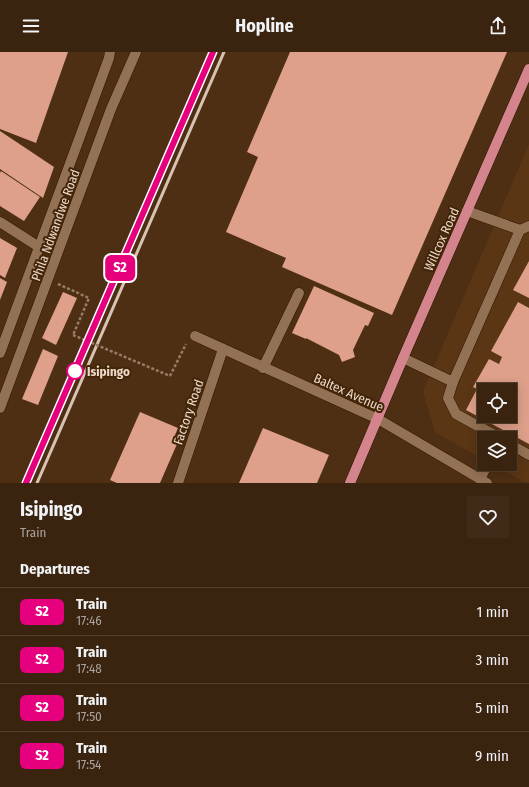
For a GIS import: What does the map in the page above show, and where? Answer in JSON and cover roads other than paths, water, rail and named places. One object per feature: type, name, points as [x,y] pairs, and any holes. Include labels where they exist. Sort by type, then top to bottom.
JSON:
[{"type":"main road","name":"Willcox Road","points":[[350,483],[529,69]]},
{"type":"street","name":"Phila Ndwandwe Road","points":[[0,353],[110,52]]},
{"type":"street","name":"Phila Ndwandwe Road","points":[[0,408],[49,280],[111,109],[136,52]]},
{"type":"street","points":[[467,211],[525,228],[453,382],[448,398],[456,414],[487,431]]},
{"type":"street","points":[[0,222],[39,247]]},
{"type":"street","points":[[263,368],[299,293]]},
{"type":"street","name":"Baltex Avenue","points":[[195,336],[378,419],[484,481]]},
{"type":"street","name":"Factory Road","points":[[178,483],[224,350]]},
{"type":"street","points":[[403,358],[453,382]]},
{"type":"street","points":[[517,448],[529,455]]},
{"type":"street","points":[[484,481],[486,471]]},
{"type":"railway","points":[[27,483],[213,52]]},
{"type":"railway","points":[[37,483],[224,52]]},
{"type":"train","name":"S2","points":[[26,483],[213,52]]},
{"type":"place","name":"Isipingo","points":[[75,371]]}]
